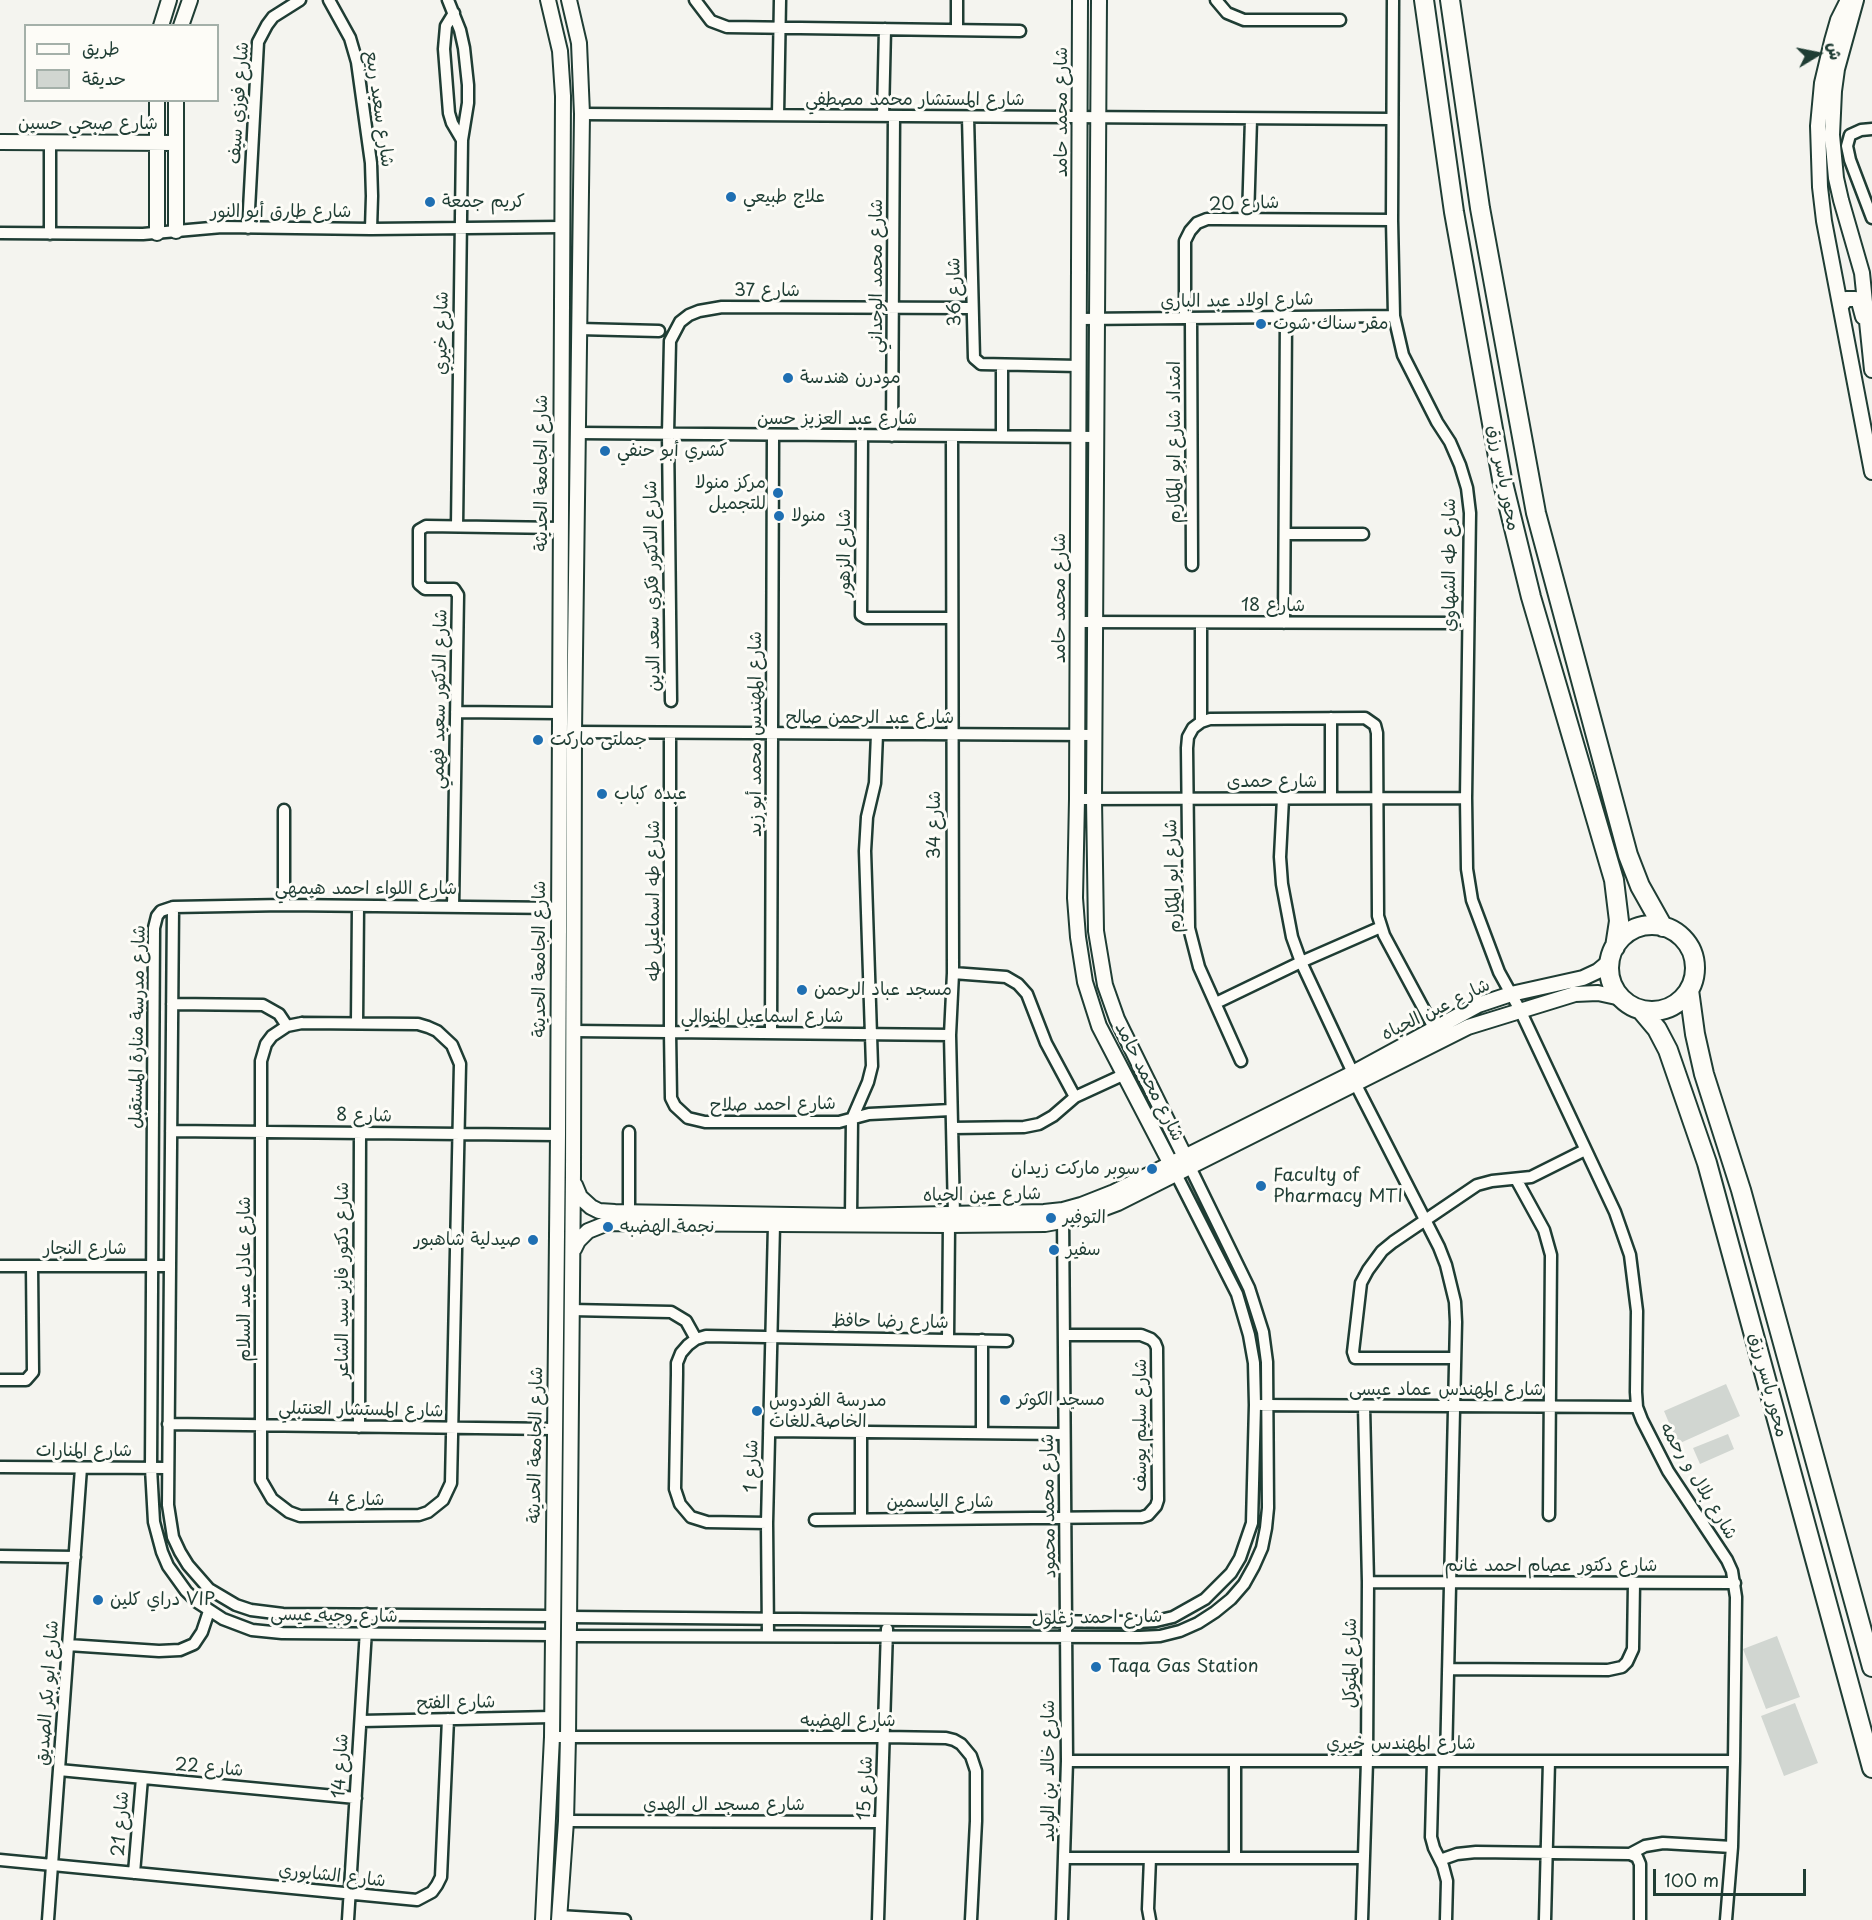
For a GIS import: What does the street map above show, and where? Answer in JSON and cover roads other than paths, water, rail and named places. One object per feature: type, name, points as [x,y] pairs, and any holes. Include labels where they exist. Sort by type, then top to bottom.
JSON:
[{"type":"main road","name":"محور ياسر رزق","points":[[1424,0],[1454,212],[1502,479],[1531,597],[1614,880],[1619,921],[1613,954]]},
{"type":"main road","name":"محور ياسر رزق","points":[[1450,0],[1480,208],[1536,513],[1628,855],[1640,886],[1663,927]]},
{"type":"main road","points":[[1647,926],[1663,927],[1671,929],[1683,939],[1692,952],[1695,976],[1689,990],[1679,1002],[1665,1010],[1641,1010],[1621,998],[1610,977],[1613,954],[1632,930],[1647,926]]},
{"type":"main road","name":"محور ياسر رزق","points":[[1689,990],[1695,1034],[1704,1074],[1741,1190],[1872,1667]]},
{"type":"main road","name":"محور ياسر رزق","points":[[1641,1010],[1657,1029],[1668,1050],[1707,1162],[1872,1768]]},
{"type":"street","points":[[162,24],[169,0]]},
{"type":"street","points":[[182,24],[190,0]]},
{"type":"street","name":"شارع فوزي سيف","points":[[248,228],[258,42],[273,17],[300,0]]},
{"type":"street","name":"شارع سعيد ربيع","points":[[328,0],[350,38],[357,62],[371,163],[370,229]]},
{"type":"street","name":"شارع خيري","points":[[448,0],[462,39],[467,66],[468,104],[462,140],[457,526]]},
{"type":"street","name":"شارع الجامعة الحديثة","points":[[543,1920],[552,1737],[558,1135],[562,227],[562,85],[556,28],[548,0]]},
{"type":"street","name":"شارع الجامعة الحديثة","points":[[559,1918],[566,1821],[568,1737],[574,732],[582,114],[581,61],[576,26],[569,0]]},
{"type":"street","points":[[694,0],[705,15],[719,25],[727,27],[1020,31]]},
{"type":"street","points":[[778,116],[780,0]]},
{"type":"street","points":[[957,0],[957,30]]},
{"type":"street","name":"شارع محمد حامد","points":[[1080,0],[1080,366],[1075,898],[1085,982],[1100,1026],[1174,1168]]},
{"type":"street","name":"شارع محمد حامد","points":[[1099,0],[1095,913],[1098,949],[1105,985],[1117,1019],[1187,1162]]},
{"type":"street","points":[[1216,0],[1227,13],[1244,20],[1341,20]]},
{"type":"street","name":"شارع طه الشهاوي","points":[[1393,0],[1394,316],[1403,355],[1450,442],[1467,488],[1470,513],[1467,623],[1467,869],[1472,900],[1495,962],[1520,1010]]},
{"type":"street","points":[[1848,0],[1838,20],[1826,62],[1818,126],[1822,213],[1872,472]]},
{"type":"street","points":[[1856,0],[1837,69],[1832,135],[1836,178],[1862,273],[1872,370]]},
{"type":"street","name":"شارع خيري","points":[[454,13],[446,26],[444,49],[449,113],[456,132],[462,140]]},
{"type":"street","points":[[556,28],[576,26]]},
{"type":"street","name":"شارع محمد الوحداني","points":[[885,29],[893,308],[892,436]]},
{"type":"street","points":[[157,102],[157,233]]},
{"type":"street","points":[[176,102],[177,231]]},
{"type":"street","name":"شارع المستشار محمد مصطفي","points":[[582,114],[1392,119]]},
{"type":"street","name":"شارع 36","points":[[968,117],[974,358],[981,364],[1080,366]]},
{"type":"street","points":[[1248,219],[1251,118]]},
{"type":"street","points":[[1872,129],[1861,130],[1850,135],[1846,147],[1872,218]]},
{"type":"street","name":"شارع صبحي حسين","points":[[0,142],[176,143]]},
{"type":"street","points":[[50,142],[50,234]]},
{"type":"street","name":"شارع 20","points":[[1188,318],[1185,241],[1197,223],[1207,219],[1392,220]]},
{"type":"street","name":"شارع طارق أبو النور","points":[[0,233],[157,233],[210,227],[460,229],[562,227]]},
{"type":"street","points":[[1841,306],[1846,299],[1855,299],[1859,302],[1867,327]]},
{"type":"street","name":"شارع 37","points":[[668,434],[670,341],[680,322],[689,315],[699,311],[722,308],[972,308]]},
{"type":"street","name":"شارع اولاد عبد الباري","points":[[1080,319],[1394,316]]},
{"type":"street","points":[[1284,623],[1286,317]]},
{"type":"street","name":"امتداد شارع ابو المكارم","points":[[1188,318],[1192,565]]},
{"type":"street","points":[[579,329],[659,331]]},
{"type":"street","points":[[1002,365],[1002,436]]},
{"type":"street","name":"شارع عبد العزيز حسن","points":[[578,433],[1096,437]]},
{"type":"street","name":"شارع الدكتور فكري سعد الدين","points":[[668,434],[671,701]]},
{"type":"street","name":"شارع المهندس محمد أبو زيد","points":[[771,1033],[773,435]]},
{"type":"street","name":"شارع الزهور","points":[[862,435],[861,615],[866,618],[951,618]]},
{"type":"street","name":"شارع 34","points":[[948,1339],[952,1220],[950,1035],[953,973],[952,436]]},
{"type":"street","name":"شارع الدكتور سعيد فهمي","points":[[453,907],[458,593],[452,589],[425,589],[418,582],[420,529],[426,526],[457,526]]},
{"type":"street","points":[[457,526],[560,528]]},
{"type":"street","points":[[1285,534],[1363,534]]},
{"type":"street","points":[[560,565],[576,565]]},
{"type":"street","name":"شارع 18","points":[[1078,622],[1467,623]]},
{"type":"street","points":[[1201,623],[1201,722],[1210,719],[1365,718],[1376,725],[1377,906],[1381,927],[1434,1028]]},
{"type":"street","points":[[456,712],[559,713]]},
{"type":"street","points":[[1331,718],[1331,798]]},
{"type":"street","name":"شارع ابو المكارم","points":[[1201,722],[1193,728],[1188,737],[1186,799],[1189,928],[1199,966],[1241,1061]]},
{"type":"street","name":"شارع عبد الرحمن صالح","points":[[574,732],[1095,735]]},
{"type":"street","name":"شارع طه اسماعيل طه","points":[[670,733],[670,1032]]},
{"type":"street","points":[[851,1216],[852,1119],[871,1074],[865,851],[867,817],[876,775],[877,734]]},
{"type":"street","points":[[1282,798],[1280,830],[1282,884],[1292,937],[1301,962],[1354,1078],[1438,1247],[1451,1283],[1456,1322],[1446,1761]]},
{"type":"street","name":"شارع حمدى","points":[[1077,800],[1466,798]]},
{"type":"street","points":[[284,810],[284,905]]},
{"type":"street","name":"شارع اللواء احمد هيمهي","points":[[173,907],[284,905],[559,908]]},
{"type":"street","points":[[357,1023],[358,906]]},
{"type":"street","name":"شارع مدرسة منارة المستقبل","points":[[151,1468],[154,928],[161,911],[173,907],[168,1468]]},
{"type":"street","points":[[1216,1003],[1381,927]]},
{"type":"street","name":"شارع عين الحياه","points":[[1354,1078],[1434,1028],[1478,1005],[1511,994],[1584,978],[1598,971],[1613,954]]},
{"type":"street","points":[[953,973],[1006,977],[1018,984],[1029,1000],[1046,1043],[1075,1097]]},
{"type":"street","name":"شارع عين الحياه","points":[[573,1174],[580,1197],[591,1207],[606,1212],[851,1216],[1045,1224],[1063,1215],[1105,1209],[1174,1168],[1354,1078],[1457,1031],[1582,993],[1598,993],[1621,998]]},
{"type":"street","points":[[558,995],[574,995]]},
{"type":"street","points":[[172,1004],[263,1005],[279,1014],[287,1026]]},
{"type":"street","name":"شارع بلال و رحمه","points":[[1520,1010],[1616,1212],[1629,1255],[1637,1311],[1637,1407],[1648,1434],[1668,1471],[1727,1560],[1735,1583],[1732,1847],[1726,1920]]},
{"type":"street","name":"شارع 4","points":[[261,1426],[261,1480],[280,1507],[300,1516],[410,1516],[428,1512],[443,1500],[452,1483],[460,1064],[452,1045],[445,1037],[437,1031],[418,1024],[302,1023],[287,1026]]},
{"type":"street","name":"شارع عادل عبد السلام","points":[[261,1426],[261,1061],[272,1036],[287,1026]]},
{"type":"street","name":"شارع اسماعيل المنوالي","points":[[574,1031],[950,1035]]},
{"type":"street","name":"شارع احمد صلاح","points":[[670,1032],[671,1098],[687,1119],[705,1122],[832,1122],[852,1119],[869,1113],[951,1110]]},
{"type":"street","points":[[952,1128],[1032,1126],[1047,1120],[1075,1097],[1125,1074]]},
{"type":"street","name":"شارع 8","points":[[171,1131],[558,1135]]},
{"type":"street","points":[[629,1132],[629,1213]]},
{"type":"street","name":"شارع دكتور فايز سيد الشاعر","points":[[359,1427],[360,1133]]},
{"type":"street","points":[[1454,1358],[1358,1359],[1353,1354],[1361,1283],[1368,1270],[1382,1251],[1477,1185],[1539,1174],[1585,1150]]},
{"type":"street","name":"شارع احمد زغلول","points":[[569,1635],[1160,1636],[1189,1627],[1215,1612],[1244,1584],[1258,1557],[1266,1528],[1268,1405],[1265,1347],[1259,1317],[1249,1288],[1187,1162]]},
{"type":"street","name":"شارع احمد زغلول","points":[[569,1617],[1156,1621],[1173,1617],[1205,1599],[1231,1573],[1240,1558],[1252,1523],[1255,1405],[1252,1349],[1237,1294],[1174,1168]]},
{"type":"street","points":[[1516,1179],[1544,1230],[1550,1246],[1549,1515]]},
{"type":"street","name":"شارع محمد محمود","points":[[1063,1215],[1066,1622]]},
{"type":"street","name":"شارع عين الحياه","points":[[572,1254],[578,1241],[588,1230],[608,1223],[774,1225],[952,1220]]},
{"type":"street","name":"شارع 1","points":[[768,1636],[767,1523],[774,1225]]},
{"type":"street","name":"شارع النجار","points":[[0,1266],[170,1266]]},
{"type":"street","points":[[0,1380],[26,1380],[33,1372],[32,1266]]},
{"type":"street","points":[[1237,1294],[1249,1288]]},
{"type":"street","points":[[571,1310],[671,1312],[686,1321],[696,1339],[681,1353],[677,1363],[675,1489],[677,1497],[685,1511],[699,1520],[767,1523]]},
{"type":"street","name":"شارع سليم يوسف","points":[[1064,1335],[1141,1335],[1155,1343],[1157,1348],[1158,1500],[1153,1511],[1142,1517],[1065,1517]]},
{"type":"street","name":"شارع رضا حافظ","points":[[696,1339],[706,1336],[772,1336],[1007,1341]]},
{"type":"street","points":[[982,1340],[982,1433]]},
{"type":"street","points":[[555,1377],[570,1378]]},
{"type":"street","name":"شارع المهندس عماد عيسى","points":[[1255,1405],[1637,1407]]},
{"type":"street","name":"شارع المتوكل","points":[[1362,1920],[1367,1761],[1368,1581],[1364,1406]]},
{"type":"street","name":"شارع المستشار العنتبلي","points":[[168,1425],[554,1429]]},
{"type":"street","points":[[769,1431],[1064,1434]]},
{"type":"street","points":[[861,1432],[861,1519]]},
{"type":"street","name":"شارع المنارات","points":[[0,1467],[168,1468]]},
{"type":"street","name":"شارع ابو بكر الصديق","points":[[48,1920],[81,1468]]},
{"type":"street","name":"شارع وجيه عيسى","points":[[151,1468],[154,1522],[162,1552],[176,1579],[197,1602],[209,1611],[237,1625],[267,1632],[552,1635]]},
{"type":"street","name":"شارع وجيه عيسى","points":[[168,1468],[168,1506],[173,1537],[188,1565],[209,1589],[236,1605],[252,1610],[283,1614],[552,1616]]},
{"type":"street","name":"شارع الياسمين","points":[[815,1520],[1065,1517]]},
{"type":"street","points":[[0,1556],[75,1557]]},
{"type":"street","name":"شارع دكتور عصام احمد غانم","points":[[1368,1581],[1735,1583]]},
{"type":"street","points":[[1448,1669],[1608,1670],[1622,1667],[1631,1656],[1633,1649],[1634,1583]]},
{"type":"street","points":[[68,1645],[159,1651],[180,1650],[194,1644],[202,1632],[209,1611]]},
{"type":"street","name":"شارع 14","points":[[348,1920],[367,1614]]},
{"type":"street","name":"شارع 15","points":[[878,1920],[888,1620]]},
{"type":"street","name":"شارع خالد بن الوليد","points":[[1062,1920],[1067,1761],[1066,1622]]},
{"type":"street","points":[[1119,1622],[1119,1636]]},
{"type":"street","name":"شارع الفتح","points":[[361,1721],[552,1717]]},
{"type":"street","name":"شارع الشابوري","points":[[0,1860],[417,1900],[432,1892],[441,1877],[448,1719]]},
{"type":"street","name":"شارع الهضبه","points":[[552,1737],[946,1738],[961,1744],[971,1756],[976,1771],[971,1920]]},
{"type":"street","name":"شارع المهندس خيري","points":[[1067,1761],[1734,1761]]},
{"type":"street","points":[[1235,1761],[1235,1858]]},
{"type":"street","points":[[1433,1761],[1431,1837],[1446,1874],[1448,1889],[1446,1920]]},
{"type":"street","points":[[1545,1920],[1549,1761]]},
{"type":"street","name":"شارع 22","points":[[59,1770],[356,1798]]},
{"type":"street","name":"شارع 21","points":[[134,1873],[141,1778]]},
{"type":"street","name":"شارع مسجد ال الهدي","points":[[566,1821],[881,1822]]},
{"type":"street","points":[[1630,1854],[1654,1844],[1732,1847]]},
{"type":"street","points":[[1440,1860],[1467,1852],[1630,1854],[1637,1857],[1640,1864],[1640,1920]]},
{"type":"street","points":[[1065,1858],[1364,1858]]},
{"type":"street","points":[[1149,1858],[1148,1909],[1150,1920]]},
{"type":"street","points":[[559,1918],[625,1920]]},
{"type":"place","name":"علاج طبيعي","points":[[731,197]]},
{"type":"place","name":"كريم جمعة","points":[[430,202]]},
{"type":"place","name":"مقر سناك شوت","points":[[1261,324]]},
{"type":"place","name":"مودرن هندسة","points":[[788,378]]},
{"type":"place","name":"كشري أبو حنفي","points":[[605,451]]},
{"type":"place","name":"مركز منولا للتجميل","points":[[778,493]]},
{"type":"place","name":"منولا","points":[[779,516]]},
{"type":"place","name":"جملتى ماركت","points":[[538,740]]},
{"type":"place","name":"عبده كباب","points":[[602,794]]},
{"type":"place","name":"مسجد عباد الرحمن","points":[[802,990]]},
{"type":"place","name":"سوبر ماركت زيدان","points":[[1152,1169]]},
{"type":"place","name":"Faculty of Pharmacy MTI","points":[[1261,1186]]},
{"type":"place","name":"التوفير","points":[[1051,1218]]},
{"type":"place","name":"نجمة الهضبه","points":[[608,1227]]},
{"type":"place","name":"صيدلية شاهبور","points":[[533,1240]]},
{"type":"place","name":"سفير","points":[[1054,1250]]},
{"type":"place","name":"مسجد الكوثر","points":[[1005,1400]]},
{"type":"place","name":"مدرسة الفردوس الخاصة للغات","points":[[757,1411]]},
{"type":"place","name":"دراي كلين VIP","points":[[98,1600]]},
{"type":"place","name":"Taqa Gas Station","points":[[1096,1667]]}]
